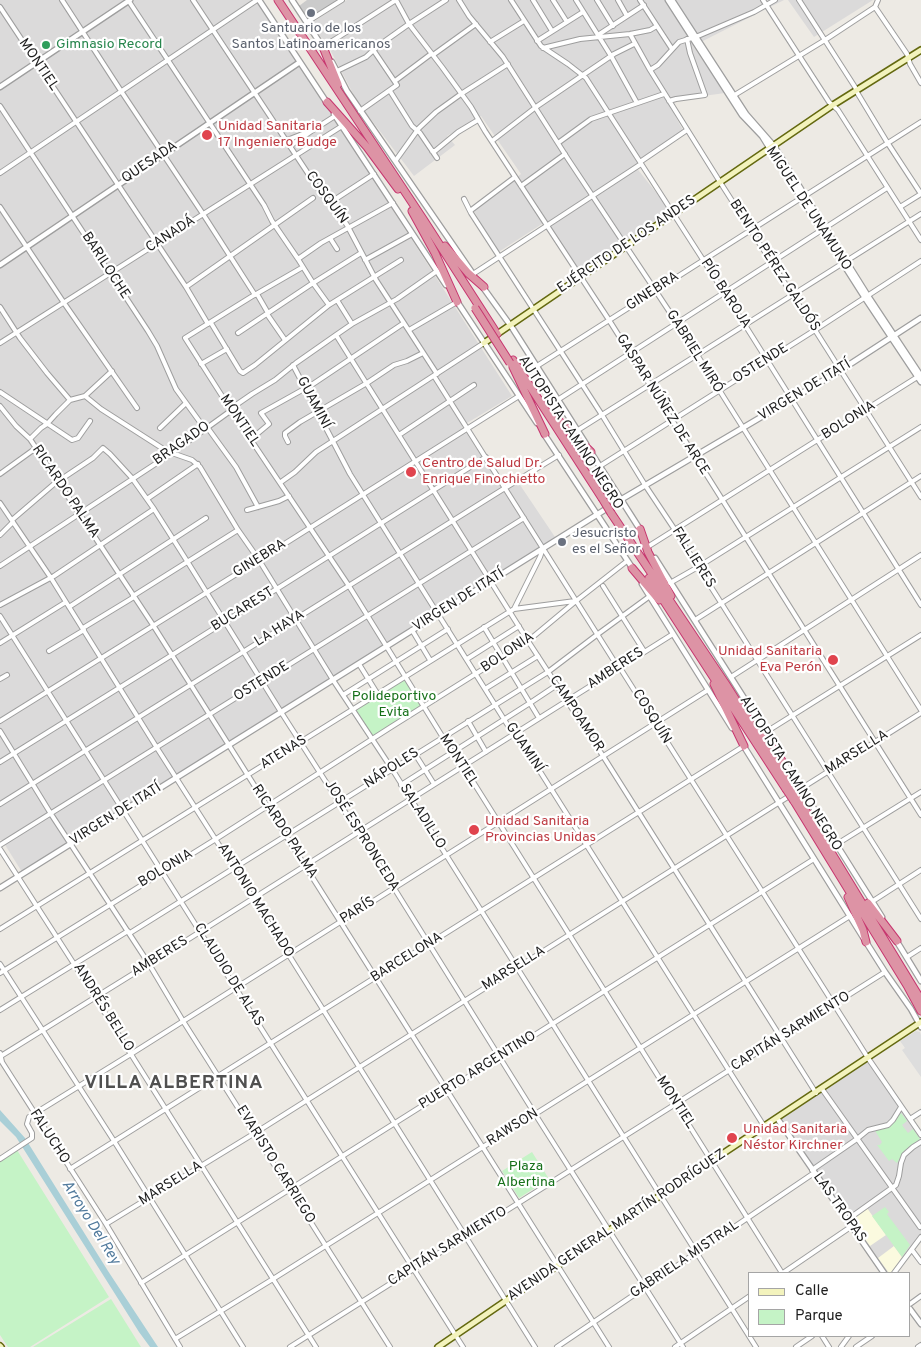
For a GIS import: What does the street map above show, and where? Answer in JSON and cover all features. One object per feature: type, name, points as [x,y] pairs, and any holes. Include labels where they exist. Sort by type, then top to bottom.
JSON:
[{"type":"highway","name":"AUTOPISTA CAMINO NEGRO","points":[[272,0],[476,307]]},
{"type":"highway","name":"AUTOPISTA CAMINO NEGRO","points":[[278,0],[358,114],[476,307],[681,623],[706,666],[788,788],[833,846],[911,987],[921,1011]]},
{"type":"highway","points":[[323,47],[336,80],[358,114]]},
{"type":"highway","points":[[327,102],[367,147],[398,189]]},
{"type":"highway","points":[[412,211],[435,254],[457,302]]},
{"type":"highway","points":[[423,219],[457,260],[484,287]]},
{"type":"highway","name":"AUTOPISTA CAMINO NEGRO","points":[[512,364],[528,382],[601,500]]},
{"type":"highway","points":[[512,364],[545,434]]},
{"type":"highway","points":[[528,382],[558,420],[591,452]]},
{"type":"highway","points":[[640,529],[648,552],[681,623]]},
{"type":"highway","points":[[632,568],[681,623]]},
{"type":"highway","name":"AUTOPISTA CAMINO NEGRO","points":[[681,623],[725,683],[788,788]]},
{"type":"highway","points":[[706,666],[744,746]]},
{"type":"highway","points":[[725,683],[782,760]]},
{"type":"highway","name":"AUTOPISTA CAMINO NEGRO","points":[[796,799],[835,869],[921,1000]]},
{"type":"highway","points":[[833,846],[858,890],[896,941]]},
{"type":"highway","points":[[835,869],[863,930],[866,942]]},
{"type":"main road","name":"EJÉRCITO DE LOS ANDES","points":[[484,343],[832,105],[921,50]]},
{"type":"main road","name":"AVENIDA GENERAL MARTÍN RODRÍGUEZ","points":[[438,1347],[661,1195],[920,1024]]},
{"type":"street","points":[[62,0],[285,340],[329,305],[401,260]]},
{"type":"street","points":[[0,87],[129,0],[329,305]]},
{"type":"street","name":"COSQUÍN","points":[[194,0],[317,187],[325,198],[331,202],[349,228],[374,277],[423,353],[450,402],[797,948],[868,1058],[921,1135]]},
{"type":"street","points":[[0,173],[212,29],[258,0],[559,455],[650,596],[885,972],[920,1024]]},
{"type":"street","points":[[292,0],[337,71],[358,114],[396,160],[559,399],[622,499],[670,583],[801,788],[833,846],[873,901],[921,981]]},
{"type":"street","points":[[307,22],[342,0]]},
{"type":"street","points":[[323,47],[396,0]]},
{"type":"street","name":"GASPAR NÚÑEZ DE ARCE","points":[[396,0],[409,24],[461,94],[609,320],[921,815]]},
{"type":"street","points":[[337,71],[362,60],[409,24],[446,0]]},
{"type":"street","name":"GABRIEL MIRÓ","points":[[459,0],[508,64],[677,323],[921,711]]},
{"type":"street","name":"PÍO BAROJA","points":[[511,0],[543,48],[583,75],[609,112],[921,605]]},
{"type":"street","points":[[533,0],[552,31]]},
{"type":"street","points":[[553,0],[567,22]]},
{"type":"street","points":[[576,0],[611,56],[636,103]]},
{"type":"street","points":[[597,0],[612,26]]},
{"type":"street","points":[[618,0],[627,16]]},
{"type":"street","points":[[640,0],[672,49]]},
{"type":"street","points":[[668,0],[692,38]]},
{"type":"street","points":[[669,101],[705,95],[690,54],[692,38],[672,0]]},
{"type":"street","points":[[763,0],[829,102],[838,110],[921,240]]},
{"type":"street","points":[[650,70],[658,65],[679,42],[754,12],[775,0]]},
{"type":"street","points":[[799,0],[921,194],[900,207]]},
{"type":"street","points":[[732,96],[825,40],[875,7],[878,0]]},
{"type":"street","points":[[599,36],[644,5]]},
{"type":"street","name":"MONTIEL","points":[[0,7],[228,349],[240,371],[243,373],[256,365],[285,340]]},
{"type":"street","points":[[875,7],[908,58],[921,83]]},
{"type":"street","points":[[537,41],[583,12]]},
{"type":"street","points":[[490,42],[524,22]]},
{"type":"street","points":[[395,81],[476,24]]},
{"type":"street","points":[[543,48],[599,36],[630,34],[650,30],[657,26]]},
{"type":"street","name":"BENITO PÉREZ GALDÓS","points":[[630,34],[664,94],[921,497]]},
{"type":"street","name":"MIGUEL DE UNAMUNO","points":[[692,38],[732,96],[763,132],[866,297],[920,376],[921,382]]},
{"type":"street","points":[[492,141],[536,107],[611,56],[634,44]]},
{"type":"street","points":[[358,114],[397,85],[374,50]]},
{"type":"street","name":"QUESADA","points":[[0,265],[300,62]]},
{"type":"street","points":[[396,160],[417,131],[436,112],[508,64]]},
{"type":"street","points":[[390,91],[412,126],[436,158]]},
{"type":"street","points":[[558,143],[589,120],[664,94]]},
{"type":"street","name":"BARILOCHE","points":[[0,106],[151,336],[176,389],[236,467],[258,507]]},
{"type":"street","points":[[290,146],[335,116]]},
{"type":"street","points":[[432,151],[435,151],[458,132],[478,120]]},
{"type":"street","name":"GINEBRA","points":[[537,366],[921,122]]},
{"type":"street","name":"CANADÁ","points":[[0,343],[342,126]]},
{"type":"street","points":[[473,274],[687,130]]},
{"type":"street","points":[[287,140],[310,132]]},
{"type":"street","points":[[521,186],[565,154]]},
{"type":"street","points":[[331,202],[374,174]]},
{"type":"street","points":[[470,210],[515,177]]},
{"type":"street","points":[[559,399],[887,188]]},
{"type":"street","points":[[186,287],[313,198]]},
{"type":"street","name":"FALLIERES","points":[[464,199],[921,919]]},
{"type":"street","points":[[298,259],[330,238],[393,203]]},
{"type":"street","points":[[0,208],[137,408]]},
{"type":"street","points":[[578,430],[921,214]]},
{"type":"street","points":[[365,260],[412,234]]},
{"type":"street","points":[[330,238],[337,250]]},
{"type":"street","points":[[238,333],[313,282],[361,253]]},
{"type":"street","name":"OSTENDE","points":[[600,466],[921,262]]},
{"type":"street","points":[[210,323],[303,267]]},
{"type":"street","name":"BRAGADO","points":[[0,566],[170,454],[352,324],[397,299],[438,272]]},
{"type":"street","points":[[338,300],[352,324]]},
{"type":"street","points":[[409,330],[457,302]]},
{"type":"street","points":[[0,307],[47,374],[70,400]]},
{"type":"street","name":"VIRGEN DE ITATÍ","points":[[0,888],[597,514],[694,455],[841,370],[921,318]]},
{"type":"street","name":"MONTIEL","points":[[210,323],[185,338],[349,586],[442,737],[465,769],[782,1272]]},
{"type":"street","points":[[251,439],[269,424],[261,413],[351,360],[404,323]]},
{"type":"street","name":"CAMPOAMOR","points":[[336,335],[491,581],[512,610],[528,642],[568,701],[816,1093]]},
{"type":"street","name":"EJÉRCITO DE LOS ANDES","points":[[281,482],[295,472],[313,454],[484,343]]},
{"type":"street","points":[[202,364],[228,349]]},
{"type":"street","points":[[288,442],[285,433],[394,365],[408,361],[423,353]]},
{"type":"street","name":"GUAMINÍ","points":[[293,365],[350,474],[764,1126]]},
{"type":"street","points":[[30,439],[70,400],[85,396],[112,371]]},
{"type":"street","name":"BOLONIA","points":[[649,546],[920,376]]},
{"type":"street","points":[[399,436],[474,385]]},
{"type":"street","name":"RICARDO PALMA","points":[[0,392],[72,440],[78,438],[90,421]]},
{"type":"street","points":[[85,396],[101,409],[170,454],[192,460],[198,464],[147,499]]},
{"type":"street","name":"GINEBRA","points":[[0,721],[519,396]]},
{"type":"street","points":[[0,406],[9,398]]},
{"type":"street","points":[[160,428],[186,403]]},
{"type":"street","name":"RICARDO PALMA","points":[[0,406],[16,426],[30,439],[134,596],[609,1347]]},
{"type":"street","points":[[670,583],[921,427]]},
{"type":"street","points":[[0,474],[36,448]]},
{"type":"street","name":"JOSÉ ESPRONCEDA","points":[[59,481],[94,458],[104,448],[132,478],[207,592],[681,1345]]},
{"type":"street","name":"LA HAYA","points":[[0,804],[559,455]]},
{"type":"street","name":"BUCAREST","points":[[0,762],[172,656],[486,457]]},
{"type":"street","name":"SALADILLO","points":[[198,464],[748,1334]]},
{"type":"street","points":[[695,620],[921,476]]},
{"type":"street","points":[[0,535],[13,521],[59,481]]},
{"type":"street","points":[[247,510],[279,501],[289,496]]},
{"type":"street","name":"ANTONIO MACHADO","points":[[0,503],[51,578],[156,748],[360,1066],[535,1347]]},
{"type":"street","points":[[0,605],[51,578],[154,509]]},
{"type":"street","points":[[69,607],[206,518]]},
{"type":"street","name":"OSTENDE","points":[[0,847],[524,518]]},
{"type":"street","points":[[49,651],[238,530]]},
{"type":"street","points":[[512,610],[543,548]]},
{"type":"street","points":[[731,677],[921,555]]},
{"type":"street","name":"BOLONIA","points":[[2,972],[528,642],[627,561]]},
{"type":"street","points":[[602,586],[644,651]]},
{"type":"street","name":"NÁPOLES","points":[[0,1010],[234,869],[548,672],[650,596]]},
{"type":"street","name":"ATENAS","points":[[0,930],[512,610],[576,601]]},
{"type":"street","points":[[0,643],[66,602]]},
{"type":"street","name":"CLAUDIO DE ALAS","points":[[0,616],[463,1347]]},
{"type":"street","points":[[467,659],[519,626]]},
{"type":"street","points":[[484,627],[539,718]]},
{"type":"street","points":[[343,694],[448,629]]},
{"type":"street","points":[[412,630],[430,660]]},
{"type":"street","name":"AMBERES","points":[[1,1054],[201,932],[673,634]]},
{"type":"street","points":[[766,732],[921,635]]},
{"type":"street","points":[[485,689],[538,656]]},
{"type":"street","points":[[359,664],[378,693]]},
{"type":"street","points":[[0,679],[7,675]]},
{"type":"street","points":[[401,784],[557,685]]},
{"type":"street","name":"PARÍS","points":[[34,1114],[708,690]]},
{"type":"street","name":"MARSELLA","points":[[106,1224],[255,1133],[727,836],[876,742],[921,711]]},
{"type":"street","points":[[468,721],[486,752]]},
{"type":"street","name":"EVARISTO CARRIEGO","points":[[0,731],[390,1347]]},
{"type":"street","name":"BARCELONA","points":[[70,1169],[272,1044],[744,746]]},
{"type":"street","points":[[415,754],[434,784]]},
{"type":"street","points":[[833,846],[921,792]]},
{"type":"street","name":"ANDRÉS BELLO","points":[[0,847],[316,1347]]},
{"type":"street","name":"PUERTO ARGENTINO","points":[[141,1283],[814,859]]},
{"type":"street","points":[[873,901],[921,870]]},
{"type":"street","name":"RAWSON","points":[[175,1338],[273,1279],[850,916]]},
{"type":"street","points":[[907,957],[921,948]]},
{"type":"street","points":[[0,964],[2,972],[21,997],[79,1087],[243,1347]]},
{"type":"street","name":"CAPITÁN SARMIENTO","points":[[290,1347],[885,972]]},
{"type":"street","name":"FALUCHO","points":[[1,1054],[2,1062],[106,1224],[180,1347]]},
{"type":"street","points":[[822,1089],[920,1227]]},
{"type":"street","name":"GABRIELA MISTRAL","points":[[557,1347],[747,1218],[868,1130],[891,1123],[901,1107]]},
{"type":"street","points":[[910,1119],[921,1112]]},
{"type":"street","points":[[0,1159],[30,1140],[33,1136],[27,1122],[34,1114]]},
{"type":"street","name":"LAS TROPAS","points":[[776,1118],[883,1272]]},
{"type":"street","points":[[847,1220],[892,1188],[897,1181],[904,1155],[921,1142]]},
{"type":"street","points":[[784,1272],[852,1226]]},
{"type":"street","points":[[895,1272],[921,1237]]},
{"type":"street","points":[[912,1250],[921,1262]]},
{"type":"street","points":[[675,1347],[681,1345],[748,1297]]},
{"type":"street","points":[[911,1310],[921,1324]]},
{"type":"street","points":[[796,1347],[811,1337]]},
{"type":"street","points":[[841,1347],[849,1337],[856,1347],[871,1337]]},
{"type":"shaded area","points":[[0,0],[257,0],[298,61],[0,261]]},
{"type":"shaded area","name":"Santuario de los Santos Latinoamericanos","points":[[307,0],[337,0],[308,20],[299,6]]},
{"type":"shaded area","points":[[347,0],[784,0],[693,46],[725,93],[667,101],[685,134],[635,166],[670,210],[583,275],[545,222],[497,253],[473,209],[521,174],[481,116],[447,136],[455,145],[414,176],[357,101],[327,44],[310,24]]},
{"type":"shaded area","points":[[788,0],[873,0],[814,37]]},
{"type":"shaded area","points":[[300,65],[512,396],[462,426],[504,491],[518,482],[555,537],[22,872],[2,840],[0,840],[0,268]]},
{"type":"shaded area","points":[[916,1031],[920,1032],[921,1035],[921,1077],[902,1050],[905,1048],[900,1041]]},
{"type":"shaded area","points":[[868,1058],[921,1135],[921,1237],[895,1272],[883,1272],[777,1118]]},
{"type":"shaded area","points":[[867,1208],[886,1235],[870,1246],[850,1219]]},
{"type":"shaded area","points":[[894,1246],[902,1257],[892,1272],[888,1272],[878,1258]]},
{"type":"green space","name":"Polideportivo Evita","points":[[405,677],[424,707],[372,739],[352,709]]},
{"type":"green space","points":[[901,1113],[907,1121],[902,1125],[908,1133],[913,1129],[920,1139],[904,1151],[897,1163],[892,1159],[889,1161],[877,1145],[880,1145],[882,1142],[874,1129],[890,1126]]},
{"type":"green space","points":[[17,1150],[109,1297],[30,1347],[8,1347],[0,1335],[0,1161]]},
{"type":"green space","name":"Plaza Albertina","points":[[532,1152],[549,1179],[519,1198],[502,1171]]},
{"type":"green space","points":[[885,1207],[889,1212],[887,1214],[910,1245],[902,1257],[872,1216]]},
{"type":"green space","points":[[111,1299],[141,1347],[33,1347]]},
{"type":"water","points":[[0,1110],[25,1138],[158,1347],[150,1347],[139,1332],[16,1137],[0,1121]]},
{"type":"place","name":"Santuario de los Santos Latinoamericanos","points":[[311,13]]},
{"type":"place","name":"Gimnasio Record","points":[[46,45]]},
{"type":"place","name":"Unidad Sanitaria 17 Ingeniero Budge","points":[[207,135]]},
{"type":"place","name":"Centro de Salud Dr. Enrique Finochietto","points":[[411,472]]},
{"type":"place","name":"Jesucristo es el Señor","points":[[562,542]]},
{"type":"place","name":"Unidad Sanitaria Eva Perón","points":[[833,660]]},
{"type":"place","name":"Unidad Sanitaria Provincias Unidas","points":[[474,830]]},
{"type":"place","name":"Unidad Sanitaria Néstor Kirchner","points":[[732,1138]]},
{"type":"district","name":"VILLA ALBERTINA","points":[[174,1084]]},
{"type":"water label","name":"Arroyo Del Rey","points":[[90,1223]]}]
